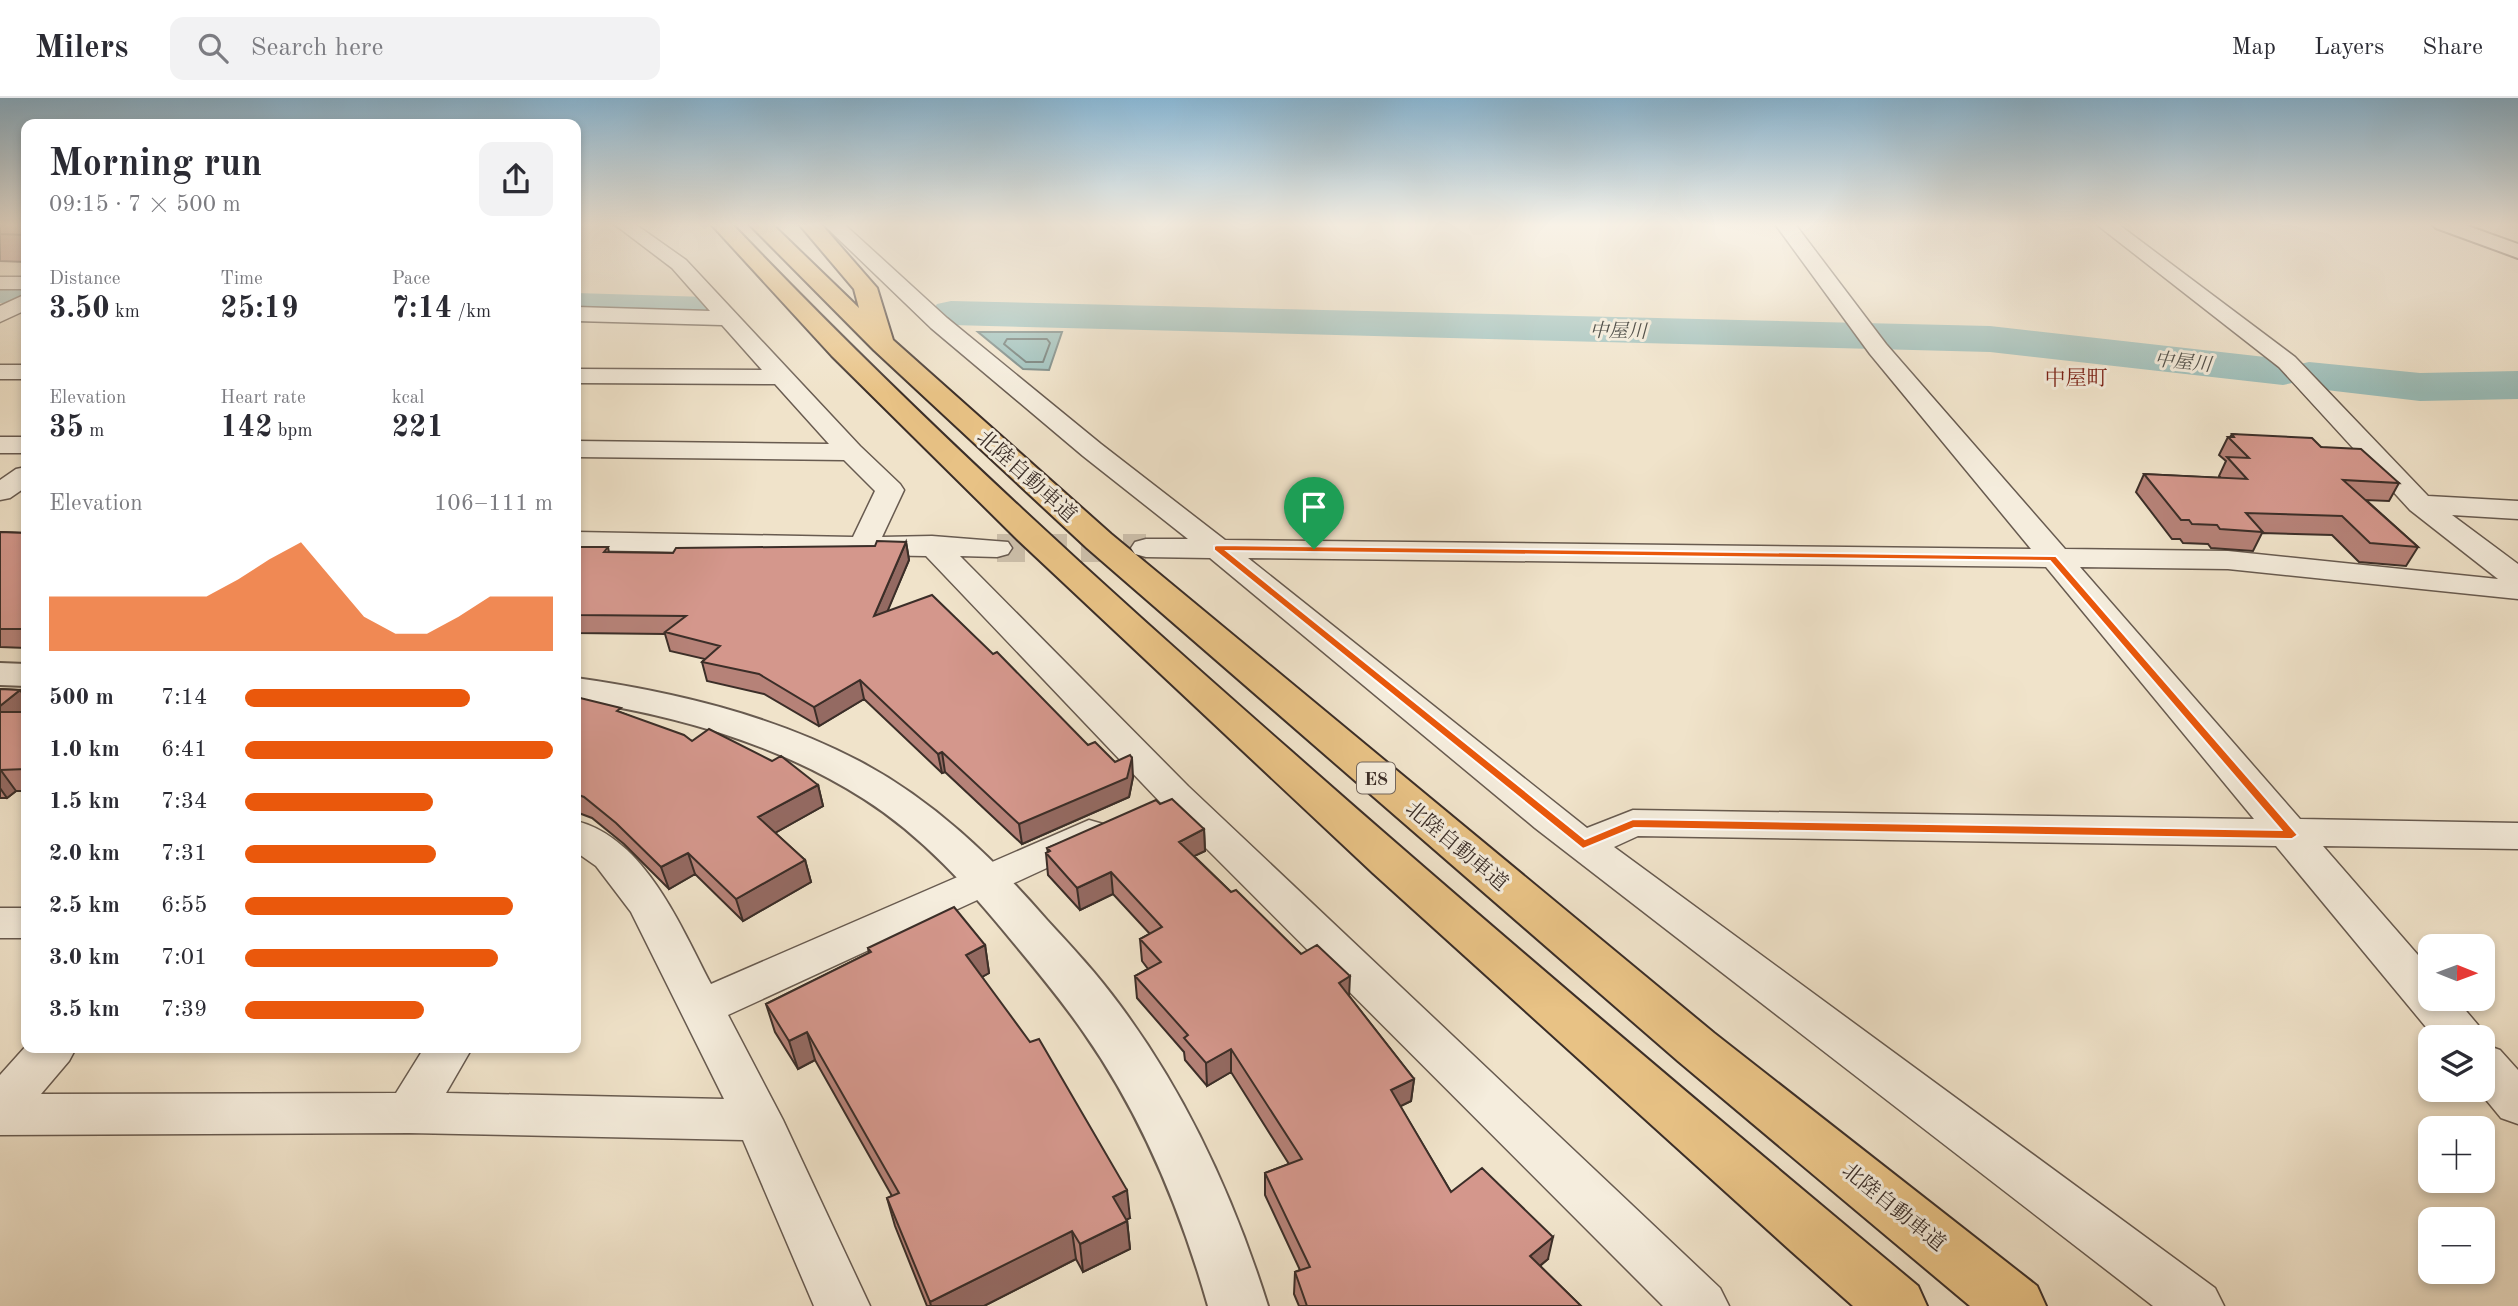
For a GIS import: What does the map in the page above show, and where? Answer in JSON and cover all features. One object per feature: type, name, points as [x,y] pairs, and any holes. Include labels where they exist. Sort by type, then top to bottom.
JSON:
[{"type":"highway","name":"北陸自動車道","points":[[775,280],[897,407],[1058,562],[1615,1064],[1897,1306]]},
{"type":"highway","name":"北陸自動車道","points":[[817,280],[883,345],[1099,541],[1335,744],[1696,1047],[2016,1306]]},
{"type":"highway","points":[[858,280],[865,288],[883,345]]},
{"type":"street","points":[[694,280],[851,452],[890,490],[863,544]]},
{"type":"street","points":[[893,280],[939,323],[1092,450],[1583,845],[2196,1306]]},
{"type":"street","points":[[1826,280],[1868,337],[2053,558],[2292,835],[2451,1025]]},
{"type":"street","points":[[2180,280],[2287,362],[2420,503],[2518,579]]},
{"type":"street","points":[[0,283],[21,284]]},
{"type":"street","points":[[0,315],[21,304]]},
{"type":"street","points":[[581,314],[728,317]]},
{"type":"street","points":[[0,372],[21,372]]},
{"type":"street","points":[[581,376],[785,377]]},
{"type":"street","points":[[0,445],[21,445]]},
{"type":"street","points":[[581,452],[851,452]]},
{"type":"street","points":[[0,492],[21,478]]},
{"type":"street","points":[[2420,503],[2518,510]]},
{"type":"street","points":[[581,541],[997,548]]},
{"type":"street","points":[[932,545],[1146,808],[1701,1306]]},
{"type":"street","points":[[1146,548],[2228,560],[2518,590]]},
{"type":"street","points":[[0,674],[21,675]]},
{"type":"street","points":[[581,690],[637,698],[731,722],[824,760],[880,790],[925,822],[987,879],[1102,1018],[1139,1075],[1174,1139],[1207,1213],[1238,1306]]},
{"type":"street","points":[[703,1007],[1146,808]]},
{"type":"street","points":[[1583,845],[1633,823],[2292,835],[2518,836]]},
{"type":"street","points":[[581,837],[610,856],[648,905],[760,1120],[842,1306]]},
{"type":"street","points":[[0,923],[21,923]]},
{"type":"street","points":[[0,1108],[49,1053]]},
{"type":"street","points":[[409,1114],[446,1053]]},
{"type":"street","points":[[2495,1077],[2518,1104]]},
{"type":"street","points":[[0,1115],[409,1114],[760,1120]]},
{"type":"water","points":[[978,332],[1062,332],[1049,370],[1023,369]]},
{"type":"building","points":[[2232,434],[2312,438],[2321,447],[2361,449],[2399,483],[2343,480],[2418,547],[2370,543],[2342,516],[2246,513],[2263,532],[2220,529],[2217,525],[2192,524],[2189,520],[2181,520],[2144,474],[2247,479],[2227,457],[2249,458],[2228,437],[2234,437]]},
{"type":"building","points":[[0,532],[21,533],[21,629],[0,629]]},
{"type":"building","points":[[877,541],[906,542],[874,616],[932,595],[993,654],[997,652],[1088,745],[1095,742],[1115,762],[1130,755],[1132,758],[1127,778],[1019,824],[942,752],[938,754],[860,680],[814,707],[759,674],[702,662],[720,646],[665,632],[686,616],[581,615],[581,547],[608,547],[604,552],[673,553],[676,548],[875,546]]},
{"type":"building","points":[[0,689],[20,690],[0,706]]},
{"type":"building","points":[[581,698],[621,708],[617,711],[684,735],[692,741],[709,729],[772,761],[781,756],[818,785],[758,817],[805,860],[736,899],[688,853],[661,867],[616,823],[581,796]]},
{"type":"building","points":[[0,712],[21,712],[21,769],[0,770]]},
{"type":"building","points":[[1172,799],[1204,829],[1179,842],[1231,892],[1236,890],[1301,954],[1317,945],[1350,976],[1339,983],[1414,1079],[1391,1090],[1451,1192],[1482,1168],[1553,1237],[1530,1256],[1581,1306],[1307,1306],[1295,1272],[1310,1267],[1265,1173],[1302,1159],[1231,1049],[1206,1063],[1184,1038],[1188,1035],[1135,976],[1161,962],[1140,939],[1162,927],[1111,872],[1077,888],[1046,853],[1050,851],[1047,848],[1156,800],[1160,804]]},
{"type":"building","points":[[954,907],[985,945],[966,955],[1030,1042],[1039,1039],[1127,1190],[1113,1197],[1127,1221],[1080,1244],[1072,1231],[930,1302],[887,1198],[899,1193],[807,1032],[789,1041],[766,1004],[871,952],[868,948]]},
{"type":"waterway","name":"中屋川","points":[[0,291],[21,292]]},
{"type":"waterway","name":"中屋川","points":[[581,305],[707,309]]},
{"type":"waterway","name":"中屋川","points":[[951,313],[1990,339],[2283,372]]},
{"type":"waterway","name":"中屋川","points":[[2309,375],[2420,387],[2518,385]]},
{"type":"tunnel","points":[[997,548],[1146,548]]},
{"type":"district","name":"中屋町","points":[[2076,378]]},
{"type":"route","points":[[1217,548],[1314,549],[2053,558],[2292,835],[1633,823],[1583,845],[1217,548]]}]
